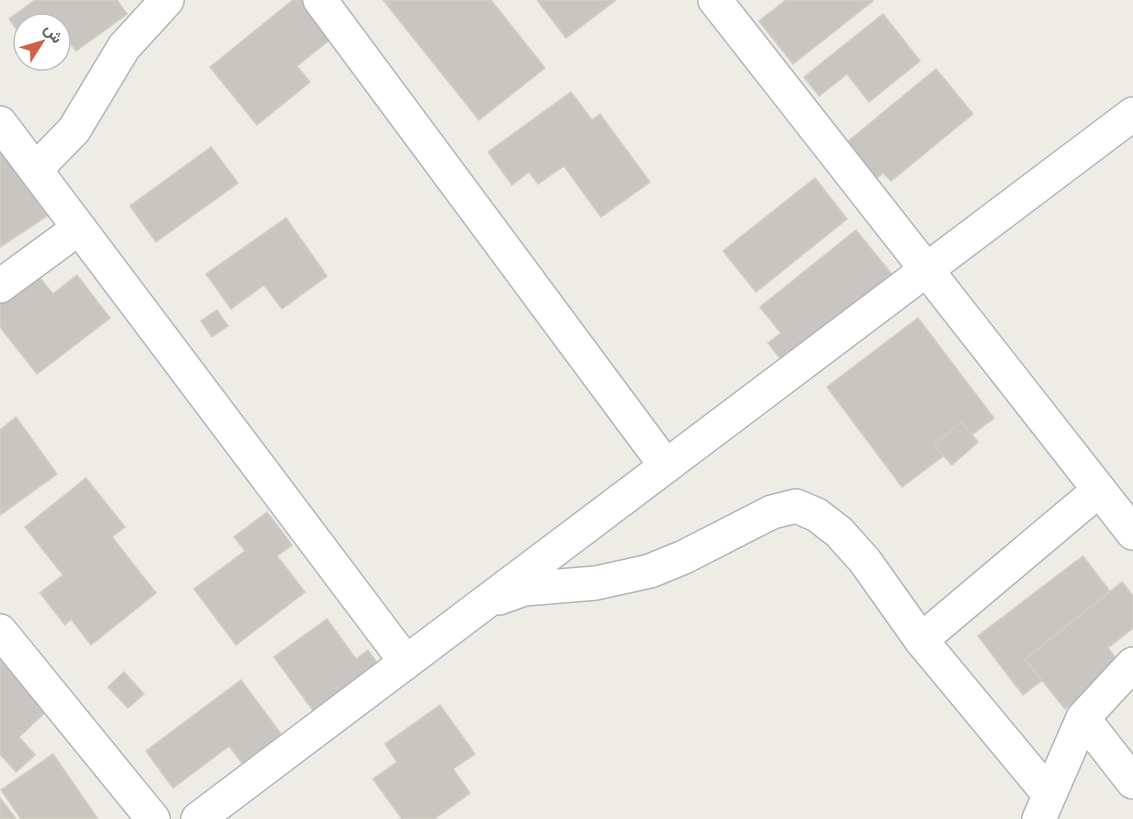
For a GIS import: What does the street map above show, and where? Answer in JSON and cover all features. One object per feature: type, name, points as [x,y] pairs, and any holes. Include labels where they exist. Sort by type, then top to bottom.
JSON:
[{"type":"street","points":[[36,169],[74,130],[124,47],[167,0]]},
{"type":"street","points":[[320,0],[666,466]]},
{"type":"street","points":[[715,0],[1133,533]]},
{"type":"street","points":[[198,819],[1133,114]]},
{"type":"street","points":[[0,123],[406,662]]},
{"type":"street","points":[[0,286],[79,228]]},
{"type":"street","points":[[921,640],[1099,490]]},
{"type":"street","points":[[486,602],[524,589],[596,583],[650,571],[684,557],[772,512],[796,506],[817,515],[839,532],[865,561],[1044,806],[1083,718],[1133,664]]},
{"type":"street","points":[[0,631],[153,819]]},
{"type":"street","points":[[1083,718],[1133,782]]},
{"type":"building","points":[[35,0],[117,0],[127,14],[76,51],[72,46],[72,12],[19,12]]},
{"type":"building","points":[[293,0],[301,0],[332,38],[297,66],[310,82],[257,125],[210,67]]},
{"type":"building","points":[[383,0],[491,0],[545,68],[479,120]]},
{"type":"building","points":[[537,0],[616,0],[566,38]]},
{"type":"building","points":[[786,0],[873,1],[793,64],[759,21]]},
{"type":"building","points":[[883,14],[920,61],[869,102],[847,74],[819,96],[804,77]]},
{"type":"building","points":[[936,69],[973,114],[891,181],[883,173],[871,183],[841,147]]},
{"type":"building","points":[[571,92],[592,120],[600,114],[650,182],[601,217],[564,166],[538,184],[529,172],[512,185],[488,152]]},
{"type":"building","points":[[0,136],[11,162],[47,216],[0,247]]},
{"type":"building","points":[[211,147],[238,183],[156,242],[130,206]]},
{"type":"building","points":[[815,178],[847,219],[756,292],[723,251]]},
{"type":"building","points":[[286,218],[327,276],[282,309],[264,285],[231,309],[206,274]]},
{"type":"building","points":[[856,230],[894,277],[785,365],[768,343],[781,333],[760,307]]},
{"type":"building","points":[[35,272],[53,294],[77,275],[110,318],[37,374],[0,327],[0,300]]},
{"type":"building","points":[[217,310],[228,326],[212,337],[201,321]]},
{"type":"building","points":[[918,318],[994,418],[902,487],[827,387]]},
{"type":"building","points":[[16,417],[57,474],[0,515],[0,430]]},
{"type":"building","points":[[961,422],[978,442],[952,465],[934,445]]},
{"type":"building","points":[[86,478],[125,527],[112,537],[156,593],[91,645],[71,619],[65,625],[40,593],[63,575],[25,527]]},
{"type":"building","points":[[267,512],[292,545],[277,556],[305,592],[236,645],[194,589],[245,551],[234,537]]},
{"type":"building","points":[[1083,556],[1128,615],[1023,695],[978,636]]},
{"type":"building","points":[[1122,582],[1133,596],[1133,628],[1108,648],[1121,665],[1065,709],[1025,659]]},
{"type":"building","points":[[327,619],[356,659],[368,650],[382,670],[317,716],[274,657]]},
{"type":"building","points":[[0,652],[54,704],[19,737],[35,755],[16,772],[0,754]]},
{"type":"building","points":[[124,672],[144,694],[128,708],[108,687]]},
{"type":"building","points":[[241,680],[284,738],[245,767],[229,746],[173,788],[146,751]]},
{"type":"building","points":[[440,705],[475,754],[453,769],[470,793],[434,819],[402,819],[373,779],[397,762],[385,744]]},
{"type":"building","points":[[53,754],[98,819],[21,819],[1,790]]},
{"type":"building","points":[[0,798],[16,819],[0,819]]}]
